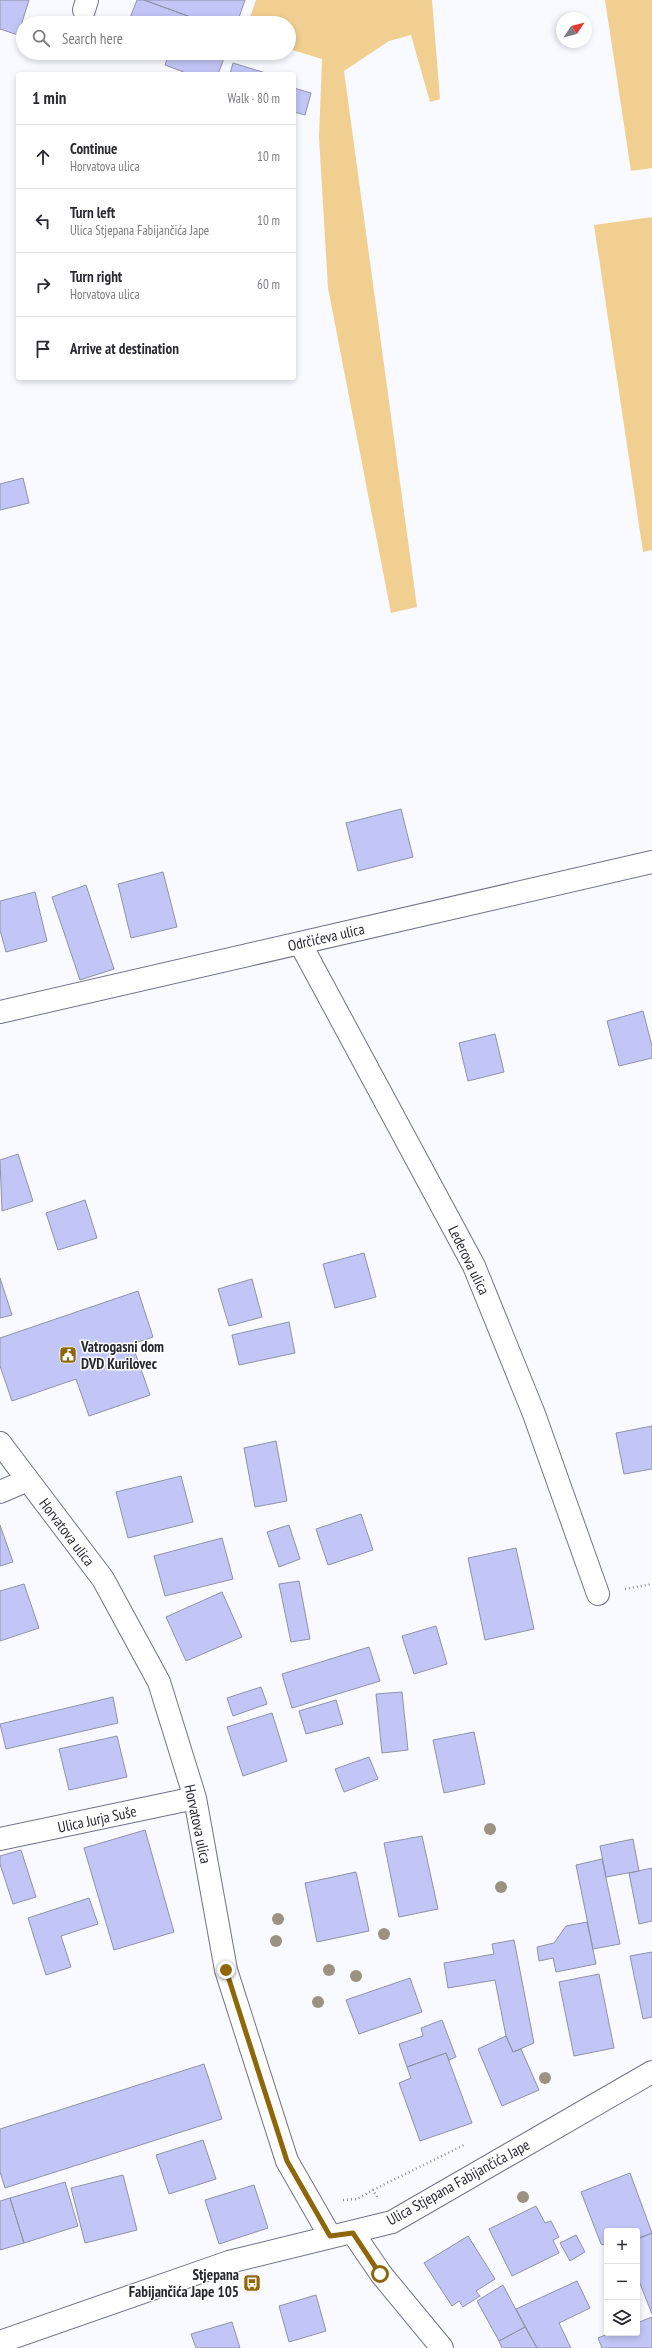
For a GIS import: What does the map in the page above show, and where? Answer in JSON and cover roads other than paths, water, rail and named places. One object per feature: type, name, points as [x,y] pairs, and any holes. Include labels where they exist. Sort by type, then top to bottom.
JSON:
[{"type":"street","name":"Odrčićeva ulica","points":[[0,1012],[652,862]]},
{"type":"street","name":"Lederova ulica","points":[[300,943],[474,1266],[534,1414],[598,1594]]},
{"type":"street","name":"Horvatova ulica","points":[[0,1443],[103,1579],[159,1682],[195,1798],[226,1970],[287,2161],[330,2236]]},
{"type":"street","points":[[0,1492],[28,1480]]},
{"type":"street","name":"Ulica Jurja Suše","points":[[0,1839],[195,1798]]},
{"type":"street","name":"Ulica Stjepana Fabijančića Jape","points":[[0,2342],[229,2262],[330,2236],[353,2233],[392,2222],[652,2072]]},
{"type":"street","points":[[353,2233],[380,2274],[442,2348]]},
{"type":"place","name":"Vatrogasni dom DVD Kurilovec","points":[[68,1355]]},
{"type":"place","name":"Stjepana Fabijančića Jape 105","points":[[252,2283]]}]
